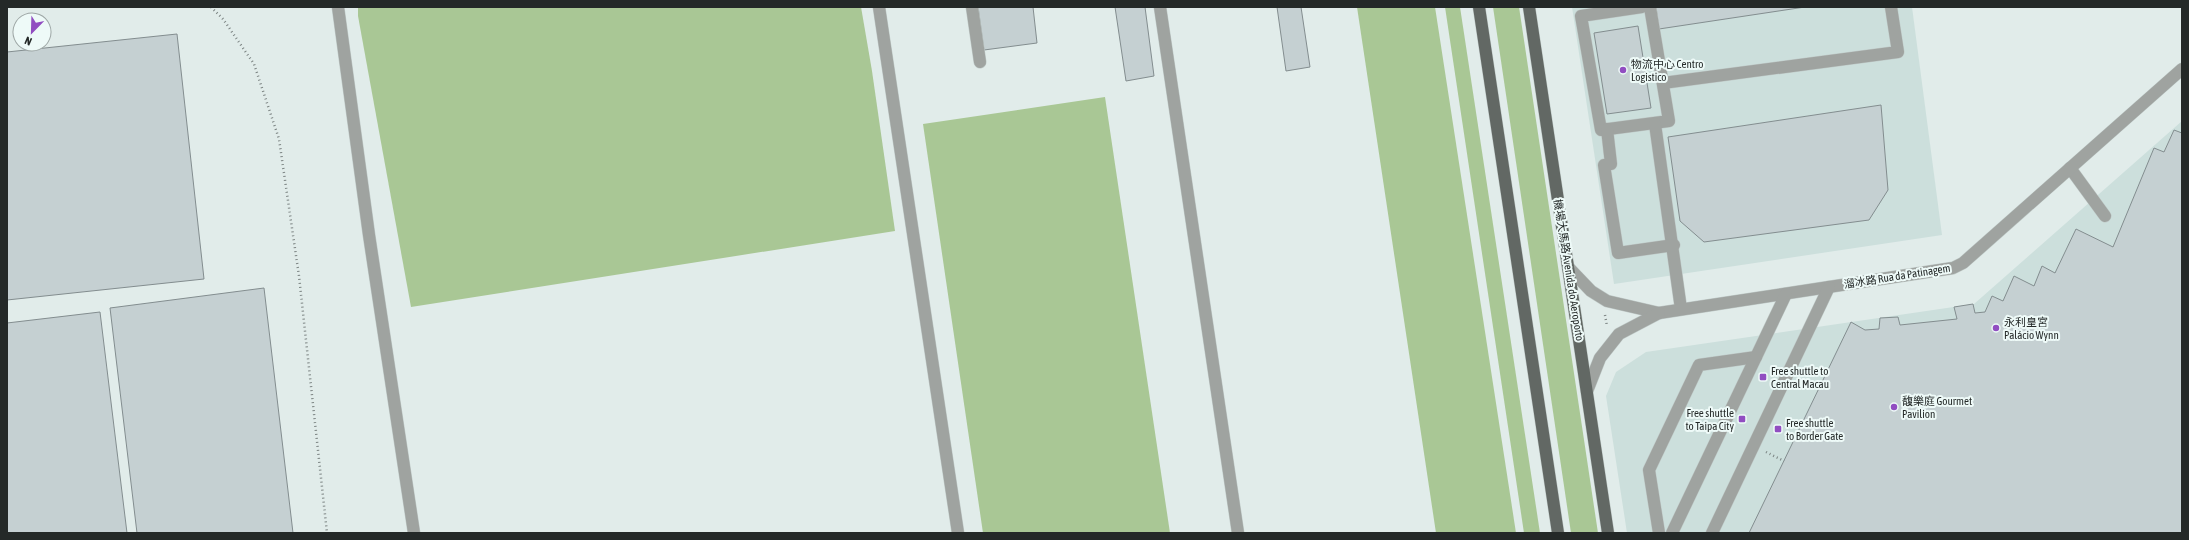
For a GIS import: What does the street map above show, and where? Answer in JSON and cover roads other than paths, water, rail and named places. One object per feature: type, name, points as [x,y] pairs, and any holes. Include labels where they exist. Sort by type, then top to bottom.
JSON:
[{"type":"main road","points":[[1479,7],[1558,533]]},
{"type":"main road","name":"機場大馬路 Avenida do Aeroporto","points":[[1529,7],[1608,533]]},
{"type":"street","points":[[338,7],[370,243],[414,533]]},
{"type":"street","points":[[879,7],[958,533]]},
{"type":"street","points":[[972,7],[980,62]]},
{"type":"street","points":[[1160,7],[1238,533]]},
{"type":"street","points":[[1642,7],[1581,16],[1601,130],[1669,121],[1650,7]]},
{"type":"street","points":[[1663,83],[1898,52],[1891,7]]},
{"type":"street","name":"溜冰路 Rua da Patinagem","points":[[1587,391],[1600,358],[1619,334],[1658,313],[1953,268],[1963,262],[2182,68]]},
{"type":"street","points":[[1655,124],[1674,245],[1681,309]]},
{"type":"street","points":[[1607,130],[1611,164],[1604,165],[1618,252],[1674,245]]},
{"type":"street","points":[[2070,168],[2105,216]]},
{"type":"street","name":"溜冰路 Rua da Patinagem","points":[[1568,267],[1591,291],[1607,301],[1658,313]]},
{"type":"street","points":[[1712,533],[1829,287]]},
{"type":"street","points":[[1672,533],[1786,294]]},
{"type":"street","points":[[1658,533],[1649,470],[1699,365],[1756,357]]},
{"type":"place","name":"物流中心 Centro Logistico","points":[[1623,70]]},
{"type":"place","name":"永利皇宮 Palácio Wynn","points":[[1996,328]]},
{"type":"place","name":"Free shuttle to Central Macau","points":[[1763,377]]},
{"type":"place","name":"馥樂庭 Gourmet Pavilion","points":[[1894,407]]},
{"type":"place","name":"Free shuttle to Taipa City","points":[[1742,419]]},
{"type":"place","name":"Free shuttle to Border Gate","points":[[1778,429]]}]
